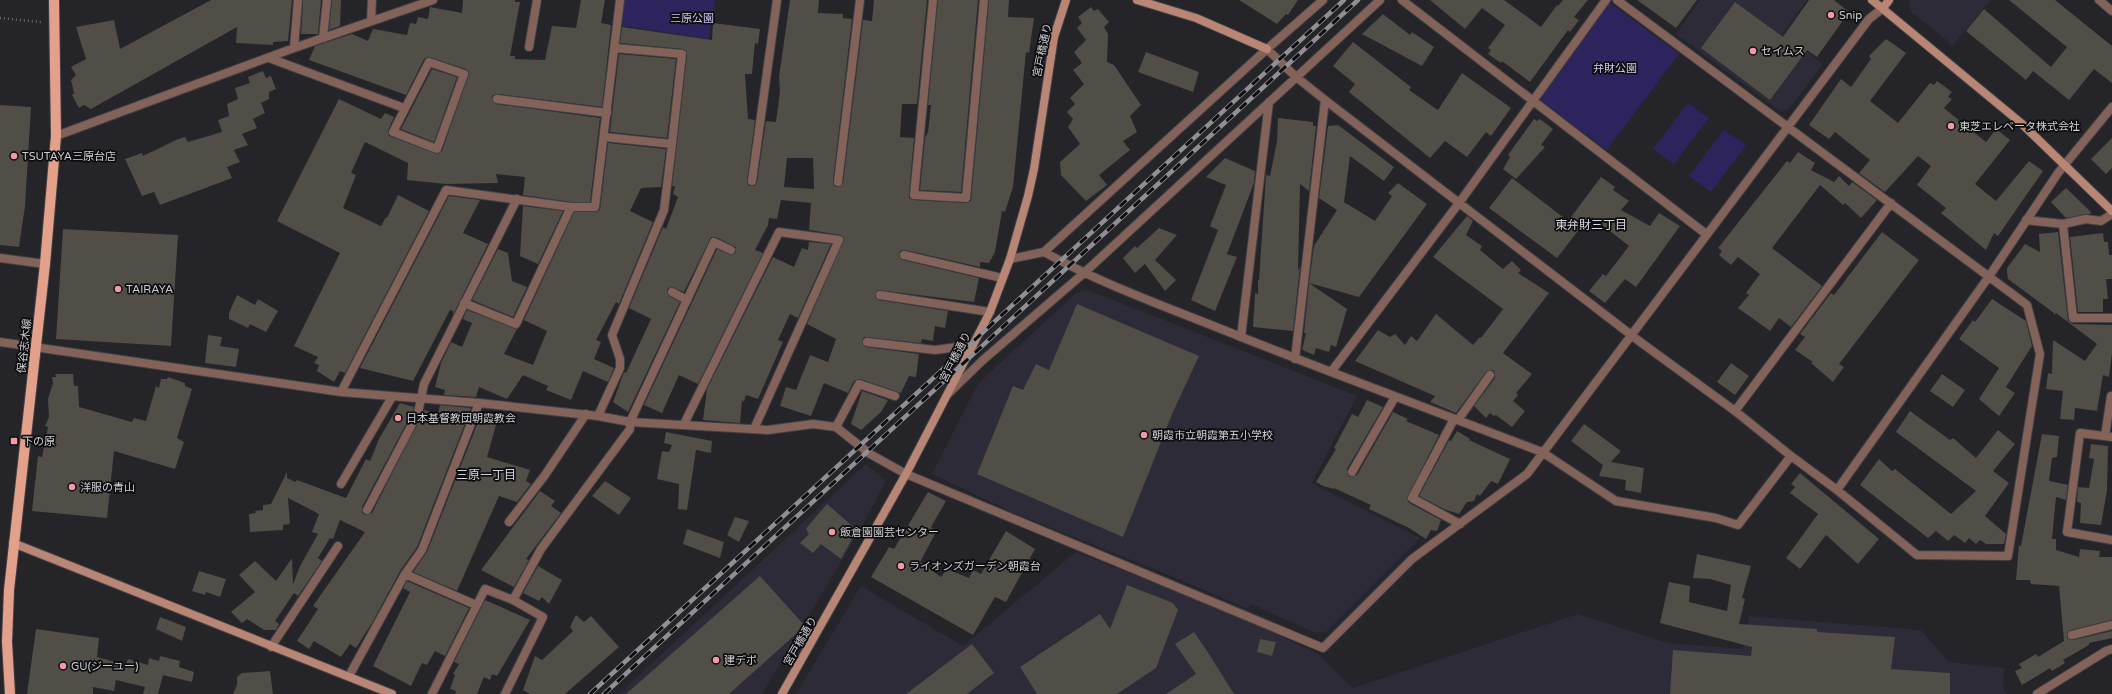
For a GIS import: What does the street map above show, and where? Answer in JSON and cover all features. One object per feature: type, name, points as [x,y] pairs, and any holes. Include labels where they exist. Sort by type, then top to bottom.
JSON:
[{"type":"main road","name":"保谷志木線","points":[[10,694],[4,641],[13,543],[45,264],[56,136],[54,0]]},
{"type":"street","points":[[294,48],[298,0]]},
{"type":"street","points":[[323,38],[327,0]]},
{"type":"street","points":[[371,20],[372,0]]},
{"type":"street","points":[[56,136],[371,20],[433,0]]},
{"type":"street","points":[[529,47],[537,0]]},
{"type":"street","points":[[341,392],[446,190],[571,207],[595,207],[620,0]]},
{"type":"street","points":[[752,181],[777,0]]},
{"type":"street","points":[[838,182],[860,0]]},
{"type":"street","points":[[933,0],[914,195],[966,198],[984,0]]},
{"type":"street","name":"宮戸橋通り","points":[[782,694],[906,474],[990,312],[1010,259],[1034,169],[1054,37],[1066,0]]},
{"type":"street","points":[[1137,0],[1196,18],[1267,49],[1295,76],[1325,100],[1631,335],[1735,411],[1791,456],[1838,490],[1917,555],[2008,556],[2040,354],[2027,305],[1990,275],[1617,0]]},
{"type":"street","points":[[1010,259],[1044,252],[1323,0]]},
{"type":"street","points":[[949,393],[983,360],[1084,273],[1269,102],[1295,76],[1380,0]]},
{"type":"street","points":[[1402,0],[1706,234]]},
{"type":"street","points":[[1331,372],[1459,203],[1606,0]]},
{"type":"street","points":[[1872,0],[2021,123],[2112,211]]},
{"type":"street","points":[[0,342],[36,346],[341,392],[421,400],[479,403],[586,414],[630,422],[768,430],[813,424],[836,427],[870,454],[906,474],[1323,648],[1412,560],[1527,474],[1542,452],[1869,19],[1883,8],[1890,0]]},
{"type":"street","points":[[2099,0],[2112,11]]},
{"type":"street","points":[[598,416],[620,368],[620,359],[612,335],[664,210],[682,54],[615,48]]},
{"type":"street","points":[[269,58],[404,108]]},
{"type":"street","points":[[429,62],[464,74],[437,149],[393,132],[404,108],[429,62]]},
{"type":"street","points":[[497,99],[607,112]]},
{"type":"street","points":[[1295,359],[1325,100]]},
{"type":"street","points":[[1241,337],[1269,102]]},
{"type":"street","points":[[1838,490],[1990,275],[2065,164],[2112,106]]},
{"type":"street","points":[[604,137],[672,144]]},
{"type":"street","points":[[367,510],[418,413],[424,384],[517,199]]},
{"type":"street","points":[[1735,411],[1891,203]]},
{"type":"street","points":[[464,303],[516,324],[571,207]]},
{"type":"street","points":[[2026,220],[2064,224],[2086,220],[2101,221],[2112,214]]},
{"type":"street","points":[[2064,224],[2073,318],[2112,318]]},
{"type":"street","points":[[684,424],[778,232],[839,240],[754,429]]},
{"type":"street","points":[[513,600],[541,549],[630,429],[630,422],[714,242],[731,250]]},
{"type":"street","points":[[1044,252],[1084,273],[1295,359],[1542,452],[1616,501],[1716,518],[1738,525],[1791,456]]},
{"type":"street","points":[[904,255],[1002,278]]},
{"type":"street","points":[[0,258],[45,264]]},
{"type":"street","points":[[672,292],[687,300]]},
{"type":"street","points":[[880,295],[990,312]]},
{"type":"street","points":[[868,342],[935,350],[973,345]]},
{"type":"street","points":[[1460,524],[1412,498],[1456,420],[1490,375]]},
{"type":"street","points":[[836,427],[858,384],[895,396]]},
{"type":"street","points":[[2111,396],[2109,437],[2080,433],[2067,532],[2112,540]]},
{"type":"street","points":[[341,484],[392,397]]},
{"type":"street","points":[[1352,472],[1395,397]]},
{"type":"street","points":[[350,676],[405,574],[422,550],[479,403]]},
{"type":"street","points":[[509,522],[545,475],[586,414]]},
{"type":"street","points":[[13,543],[392,694]]},
{"type":"street","points":[[271,647],[338,546]]},
{"type":"street","points":[[405,574],[476,605]]},
{"type":"street","points":[[432,694],[485,589],[513,600],[543,617],[505,694]]},
{"type":"street","points":[[2072,635],[2112,625]]},
{"type":"street","points":[[2037,694],[2106,651],[2112,649]]},
{"type":"path","points":[[0,18],[55,23]]},
{"type":"shaded area","points":[[1700,0],[1807,0],[1783,33],[1823,64],[1788,110],[1780,111],[1676,34]]},
{"type":"shaded area","points":[[1909,0],[1991,0],[1952,46],[1948,41],[1910,11]]},
{"type":"shaded area","name":"朝霞市立朝霞第五小学校","points":[[1088,290],[1357,396],[1312,483],[1420,538],[1326,632],[1313,632],[1251,604],[1248,609],[1171,576],[1014,513],[932,474],[975,389],[983,379],[1077,292]]},
{"type":"shaded area","points":[[866,464],[886,481],[859,532],[762,694],[619,694]]},
{"type":"shaded area","points":[[1076,552],[1241,617],[1318,654],[1353,688],[1578,614],[1668,643],[1743,649],[1749,616],[1921,630],[1949,662],[2004,668],[2003,687],[2007,694],[796,694],[861,586],[963,646]]},
{"type":"green space","name":"三原公園","points":[[620,0],[715,0],[709,39],[617,25]]},
{"type":"green space","name":"弁財公園","points":[[1610,3],[1679,54],[1607,150],[1540,100]]},
{"type":"green space","points":[[1688,103],[1709,118],[1674,164],[1653,149]]},
{"type":"green space","points":[[1724,130],[1746,145],[1711,192],[1689,176]]},
{"type":"building","points":[[211,0],[292,0],[288,41],[273,42],[273,45],[236,43],[237,27],[91,109],[84,105],[79,108],[72,95],[74,93],[71,80],[76,75],[71,67],[86,59],[76,27],[114,20],[120,49]]},
{"type":"building","points":[[303,0],[321,0],[318,34],[301,34]]},
{"type":"building","points":[[332,0],[341,0],[340,26],[329,30]]},
{"type":"building","points":[[463,0],[515,0],[515,2],[520,2],[510,56],[515,56],[515,59],[545,60],[552,26],[576,28],[581,0],[605,0],[601,23],[611,25],[602,107],[498,94],[493,95],[492,99],[496,104],[600,118],[590,202],[571,202],[523,195],[525,177],[496,174],[498,183],[446,184],[407,180],[408,163],[365,142],[351,173],[356,175],[343,208],[381,226],[386,217],[387,218],[398,195],[429,211],[345,373],[340,371],[334,382],[317,371],[319,365],[314,363],[318,357],[294,346],[340,253],[277,221],[339,99],[381,119],[385,113],[394,117],[388,130],[389,136],[438,154],[442,151],[469,73],[466,69],[428,57],[424,59],[406,95],[309,60],[315,46],[352,34],[368,41],[373,29],[407,35],[410,23],[416,24],[418,17],[428,19],[430,7],[462,13]]},
{"type":"building","points":[[790,0],[819,0],[818,13],[843,14],[843,18],[852,19],[833,181],[834,186],[838,187],[843,183],[863,20],[872,21],[874,0],[927,0],[917,104],[902,104],[900,137],[914,138],[909,198],[914,200],[966,203],[971,201],[989,0],[1009,0],[1008,17],[1034,18],[1029,53],[1026,52],[1013,187],[1005,212],[1002,211],[995,252],[989,263],[980,262],[980,267],[905,250],[900,251],[899,256],[903,260],[979,278],[974,302],[878,290],[875,297],[879,300],[948,311],[945,328],[935,326],[933,341],[922,339],[921,343],[864,337],[862,342],[866,347],[919,354],[916,377],[909,376],[901,393],[860,379],[854,381],[848,393],[824,383],[811,416],[780,406],[786,387],[796,390],[810,355],[828,362],[836,339],[807,324],[844,239],[840,235],[809,230],[811,203],[781,200],[777,219],[769,218],[768,225],[755,250],[763,253],[698,384],[679,375],[662,413],[644,405],[717,249],[732,255],[736,252],[736,247],[716,237],[711,237],[684,292],[672,287],[667,289],[668,295],[680,302],[628,412],[613,402],[624,372],[626,373],[651,319],[629,308],[663,227],[666,229],[678,197],[673,194],[675,186],[672,186],[687,55],[685,50],[682,49],[620,43],[622,27],[712,40],[713,23],[760,29],[758,44],[755,43],[752,74],[745,74],[748,119],[755,120],[747,181],[749,186],[754,186],[757,182],[766,121],[776,122],[780,91],[779,77]],"holes":[[[787,158],[813,158],[814,189],[784,187]]]},
{"type":"building","points":[[938,0],[978,0],[961,192],[920,190],[925,138],[928,132],[931,105],[928,105]]},
{"type":"building","points":[[1239,0],[1298,0],[1288,15],[1286,14],[1277,24]]},
{"type":"building","points":[[1430,0],[1504,0],[1541,27],[1557,5],[1558,6],[1563,0],[1588,0],[1574,17],[1579,20],[1570,32],[1568,30],[1530,82],[1502,61],[1501,63],[1488,54],[1491,50],[1488,48],[1505,25],[1482,8],[1465,29]]},
{"type":"building","points":[[1637,0],[1697,0],[1676,28]]},
{"type":"building","name":"セイムス","points":[[1809,0],[1834,0],[1849,12],[1817,57],[1807,50],[1770,100],[1701,48],[1735,2],[1783,37]]},
{"type":"building","points":[[2009,0],[2055,0],[2112,46],[2112,83],[2094,69],[2069,100],[2033,71],[2026,80],[1966,31],[1984,9],[2051,67],[2067,47]]},
{"type":"building","points":[[1091,7],[1094,11],[1098,9],[1109,22],[1104,27],[1108,34],[1107,62],[1114,65],[1141,105],[1130,116],[1137,132],[1123,141],[1130,150],[1099,175],[1107,185],[1086,201],[1061,175],[1060,162],[1080,144],[1068,127],[1073,119],[1067,112],[1075,104],[1070,98],[1084,84],[1073,70],[1082,63],[1074,52],[1086,40],[1077,28],[1082,23],[1078,17]]},
{"type":"building","points":[[1383,14],[1410,35],[1412,32],[1434,47],[1422,66],[1362,34]]},
{"type":"building","points":[[1886,39],[1906,53],[1870,101],[1898,123],[1930,83],[1934,85],[1937,81],[1952,92],[1948,97],[1952,99],[1944,108],[1986,142],[1996,129],[2010,140],[1975,184],[1996,201],[2029,161],[2043,171],[1998,236],[1994,233],[1986,250],[1941,213],[1946,208],[1917,185],[1931,166],[1918,156],[1885,192],[1859,173],[1870,160],[1835,132],[1829,139],[1809,125],[1841,79],[1851,87],[1871,59],[1869,56]]},
{"type":"building","points":[[1353,42],[1411,87],[1409,90],[1438,110],[1462,73],[1511,108],[1491,136],[1486,132],[1467,157],[1445,141],[1430,158],[1349,92],[1355,84],[1333,66]]},
{"type":"building","points":[[1146,52],[1199,72],[1193,92],[1138,72]]},
{"type":"building","points":[[619,54],[676,59],[667,138],[610,132]]},
{"type":"building","points":[[432,69],[457,77],[434,142],[401,129]]},
{"type":"building","points":[[263,71],[266,78],[271,76],[276,89],[269,92],[269,99],[261,103],[265,113],[253,119],[257,128],[242,134],[248,145],[234,150],[240,162],[227,167],[232,178],[160,205],[154,192],[142,196],[125,159],[142,153],[143,156],[185,137],[188,142],[222,132],[218,120],[229,116],[227,104],[238,99],[235,88],[250,83],[248,77]]},
{"type":"building","name":"TSUTAYA三原台店","points":[[0,105],[31,107],[25,206],[19,247],[0,245]]},
{"type":"building","points":[[1278,118],[1313,122],[1313,126],[1316,126],[1309,191],[1300,184],[1298,270],[1300,267],[1293,331],[1253,327],[1255,293],[1258,294],[1266,175],[1270,176],[1277,141]]},
{"type":"building","points":[[1534,119],[1537,121],[1540,119],[1553,129],[1541,145],[1545,147],[1516,179],[1503,169],[1510,157],[1508,155]]},
{"type":"building","points":[[1338,125],[1394,167],[1384,181],[1350,156],[1344,202],[1375,221],[1392,196],[1388,193],[1398,183],[1427,204],[1359,297],[1309,283],[1314,246],[1337,210],[1319,198],[1328,126]]},
{"type":"building","points":[[2112,138],[2112,168],[2106,174],[2091,159]]},
{"type":"building","points":[[608,143],[666,149],[661,187],[641,188],[630,211],[653,222],[619,304],[616,302],[596,340],[601,342],[594,359],[614,368],[608,382],[583,371],[571,400],[546,390],[548,386],[523,375],[507,399],[479,387],[476,397],[444,395],[445,390],[435,387],[441,363],[451,342],[462,347],[472,323],[463,319],[467,310],[517,329],[504,354],[533,365],[547,331],[524,320],[574,212],[595,212],[600,210]]},
{"type":"building","points":[[1798,152],[1815,163],[1811,170],[1834,182],[1839,176],[1849,186],[1852,182],[1877,200],[1861,218],[1845,203],[1843,205],[1820,185],[1772,248],[1822,286],[1791,327],[1779,318],[1770,331],[1738,308],[1749,295],[1746,293],[1760,274],[1738,257],[1731,265],[1719,255],[1722,251],[1718,248],[1787,161],[1790,163]]},
{"type":"building","points":[[1225,158],[1255,171],[1254,183],[1227,254],[1237,257],[1215,311],[1191,300],[1218,230],[1210,226],[1226,185],[1206,177]]},
{"type":"building","points":[[1601,177],[1615,187],[1613,190],[1629,201],[1621,210],[1650,226],[1659,213],[1680,226],[1636,287],[1625,279],[1605,303],[1589,291],[1603,274],[1606,276],[1629,246],[1592,217],[1587,224],[1585,222],[1557,258],[1489,208],[1512,178],[1568,221]]},
{"type":"building","points":[[2066,188],[2091,212],[2090,214],[2066,218],[2051,202]]},
{"type":"building","points":[[449,196],[480,200],[463,233],[488,244],[453,315],[453,311],[450,310],[413,381],[360,368]]},
{"type":"building","points":[[523,206],[563,211],[538,264],[520,256]]},
{"type":"building","points":[[1467,216],[1473,221],[1466,235],[1482,246],[1480,250],[1503,269],[1512,261],[1521,270],[1518,273],[1549,293],[1503,353],[1532,374],[1516,393],[1518,395],[1513,401],[1525,411],[1512,427],[1496,415],[1494,416],[1490,413],[1486,418],[1474,406],[1495,378],[1495,373],[1493,370],[1486,372],[1456,413],[1430,402],[1435,396],[1355,361],[1378,330],[1390,337],[1395,334],[1405,345],[1411,336],[1417,341],[1436,314],[1473,345],[1480,337],[1481,338],[1503,309],[1433,257]]},
{"type":"building","points":[[1159,228],[1177,235],[1155,260],[1176,280],[1165,291],[1145,264],[1135,273],[1123,258],[1135,246],[1137,248]]},
{"type":"building","points":[[63,229],[178,235],[171,346],[56,339]]},
{"type":"building","points":[[1882,232],[1919,260],[1839,364],[1844,367],[1833,382],[1811,363],[1813,362],[1795,350],[1805,337],[1800,334],[1831,293],[1834,295]]},
{"type":"building","points":[[2058,232],[2068,321],[2073,324],[2112,325],[2112,353],[2109,377],[2103,375],[2097,411],[2075,408],[2074,420],[2060,419],[2063,391],[2046,389],[2048,373],[2052,374],[2053,340],[2085,361],[2097,344],[2056,313],[2054,315],[2054,313],[2008,279],[2007,273],[2007,268],[2025,244],[2040,252],[2039,234]]},
{"type":"building","points":[[2103,233],[2104,242],[2108,242],[2109,255],[2112,255],[2112,279],[2106,279],[2108,299],[2103,299],[2103,312],[2078,312],[2070,237]]},
{"type":"building","points":[[809,242],[831,244],[798,318],[790,314],[778,340],[783,342],[758,399],[746,395],[744,402],[742,400],[740,423],[703,420],[707,389],[773,257],[794,267],[802,248],[808,250]]},
{"type":"building","points":[[498,249],[508,253],[512,281],[527,287],[513,317],[472,300]]},
{"type":"building","points":[[1309,283],[1347,309],[1336,347],[1331,345],[1329,352],[1316,348],[1314,355],[1302,350],[1306,333],[1304,333]]},
{"type":"building","points":[[237,295],[255,305],[258,299],[278,311],[266,332],[250,324],[248,328],[229,319],[229,313]]},
{"type":"building","points":[[1992,299],[2026,321],[2032,346],[2006,387],[2015,393],[1999,416],[1979,399],[1999,368],[1959,339],[1973,320],[1975,322]]},
{"type":"building","points":[[1077,304],[1199,356],[1173,412],[1123,537],[977,474],[1013,386],[1023,390],[1036,364],[1049,370]]},
{"type":"building","points":[[208,335],[222,337],[220,346],[239,349],[236,367],[205,363]]},
{"type":"building","points":[[1731,363],[1749,376],[1735,395],[1717,382]]},
{"type":"building","points":[[55,374],[73,374],[74,386],[78,386],[79,407],[132,422],[134,418],[146,421],[156,386],[159,388],[161,379],[167,379],[168,377],[185,383],[185,386],[192,389],[177,438],[184,442],[175,469],[114,451],[107,518],[32,511],[38,456],[42,457],[48,427],[45,426],[49,417],[48,399],[53,383],[52,377],[56,377]]},
{"type":"building","points":[[1942,374],[1965,390],[1953,407],[1930,391]]},
{"type":"building","points":[[862,391],[888,400],[881,412],[861,430],[851,424]]},
{"type":"building","points":[[1367,400],[1383,407],[1347,469],[1347,474],[1350,477],[1357,475],[1393,412],[1408,419],[1406,421],[1439,435],[1407,498],[1409,503],[1441,520],[1437,531],[1431,530],[1426,539],[1409,528],[1369,509],[1371,505],[1334,488],[1323,486],[1316,482],[1336,449],[1334,448],[1352,414],[1358,417]]},
{"type":"building","points":[[400,403],[414,407],[413,411],[362,507],[362,513],[365,515],[372,513],[424,410],[438,414],[440,405],[471,408],[417,547],[400,571],[372,623],[356,648],[350,644],[341,657],[314,641],[309,649],[297,641],[318,609],[313,606],[365,532],[340,520],[333,539],[330,538],[318,558],[322,561],[298,596],[294,593],[275,621],[279,624],[276,630],[264,630],[247,619],[242,623],[231,612],[255,592],[239,575],[255,561],[276,581],[292,558],[293,584],[300,566],[318,534],[312,532],[319,514],[288,498],[290,524],[283,525],[283,530],[250,532],[249,514],[256,513],[255,511],[263,510],[263,505],[271,504],[287,472],[287,478],[295,482],[297,480],[346,498],[366,459],[370,461],[379,439]]},
{"type":"building","points":[[1910,411],[1950,440],[1953,438],[1976,458],[1998,430],[2015,444],[1993,471],[2009,483],[1985,516],[2006,534],[2004,544],[1986,544],[1980,540],[1976,544],[1969,538],[1965,543],[1954,535],[1948,541],[1936,531],[1928,538],[1860,485],[1879,459],[1892,471],[1895,469],[1951,514],[1976,491],[1896,432]]},
{"type":"building","points":[[480,417],[498,418],[487,457],[530,470],[526,481],[531,484],[517,502],[499,496],[457,591],[413,572],[427,552]]},
{"type":"building","points":[[1584,424],[1621,451],[1611,462],[1644,468],[1641,493],[1625,490],[1626,480],[1599,476],[1603,465],[1571,441]]},
{"type":"building","points":[[1457,431],[1470,439],[1469,440],[1510,459],[1498,484],[1491,481],[1480,496],[1477,494],[1474,501],[1467,502],[1459,514],[1446,510],[1419,496],[1449,440],[1451,441]]},
{"type":"building","points":[[666,432],[712,441],[711,453],[696,450],[687,510],[678,509],[679,484],[657,479],[662,451],[669,452],[672,445],[664,443]]},
{"type":"building","points":[[2042,434],[2059,436],[2057,457],[2052,458],[2049,481],[2068,485],[2066,500],[2056,497],[2052,539],[2056,539],[2056,550],[2079,557],[2080,549],[2100,551],[2099,557],[2112,557],[2112,620],[2071,630],[2067,633],[2067,637],[2073,640],[2112,631],[2112,638],[2089,643],[2089,645],[2063,660],[2065,663],[2052,671],[2050,668],[2022,685],[2015,671],[2022,668],[2019,664],[2036,654],[2038,657],[2064,641],[2059,586],[2031,584],[2030,580],[2016,580],[2019,545],[2021,546]]},
{"type":"building","points":[[2091,444],[2108,446],[2107,490],[2101,525],[2080,523],[2081,503],[2077,502],[2078,487],[2089,488],[2094,459],[2089,458]]},
{"type":"building","points":[[1800,473],[1879,539],[1858,564],[1826,535],[1800,569],[1786,558],[1818,514],[1790,493],[1795,487],[1791,484]]},
{"type":"building","points":[[605,481],[631,498],[619,515],[592,496]]},
{"type":"building","points":[[540,491],[555,501],[551,506],[561,513],[526,559],[529,560],[514,587],[481,570]]},
{"type":"building","name":"ライオンズガーデン朝霞台","points":[[928,492],[946,501],[931,527],[936,532],[920,562],[941,577],[947,569],[969,578],[973,570],[981,574],[1006,531],[1035,549],[1006,602],[995,597],[973,635],[871,577],[889,547],[894,549]]},
{"type":"building","name":"飯倉園園芸センター","points":[[827,504],[857,530],[841,559],[821,544],[813,553],[800,543],[809,534],[806,529]]},
{"type":"building","points":[[735,517],[749,521],[739,542],[727,535]]},
{"type":"building","points":[[687,529],[724,542],[720,558],[683,544]]},
{"type":"building","points":[[1697,554],[1751,566],[1742,598],[1745,599],[1739,624],[1817,629],[1817,632],[1895,637],[1891,669],[1950,673],[1950,694],[1670,694],[1673,650],[1751,656],[1752,647],[1660,623],[1669,582],[1690,586],[1689,602],[1727,611],[1731,585],[1710,579],[1693,578]]},
{"type":"building","points":[[538,566],[562,580],[549,604],[542,597],[539,601],[523,593]]},
{"type":"building","points":[[199,571],[226,579],[220,597],[206,592],[205,595],[192,591]]},
{"type":"building","name":"建デポ","points":[[760,576],[805,626],[729,694],[626,694]]},
{"type":"building","points":[[407,581],[469,608],[445,656],[435,651],[427,665],[422,663],[411,686],[373,666],[410,592],[403,588]]},
{"type":"building","points":[[1127,585],[1173,603],[1178,610],[1156,668],[1117,694],[1037,694],[1020,667],[1100,614],[1110,629]]},
{"type":"building","points":[[485,600],[530,620],[497,676],[492,674],[490,680],[484,677],[477,694],[455,694],[456,691],[450,689],[455,675],[453,674],[459,664],[454,662]]},
{"type":"building","points":[[576,615],[584,622],[591,616],[619,647],[565,694],[530,694],[523,690],[535,656],[542,660],[573,631],[570,627]]},
{"type":"building","points":[[160,617],[186,627],[182,641],[156,629]]},
{"type":"building","name":"GU(ジーユー)","points":[[36,629],[99,638],[97,657],[126,665],[128,659],[148,665],[149,658],[159,661],[160,656],[180,661],[179,667],[194,672],[192,682],[163,675],[158,694],[143,694],[145,687],[116,680],[114,691],[93,687],[93,694],[27,694]]},
{"type":"building","points":[[1194,632],[1234,694],[1166,694],[1196,674],[1175,644]]},
{"type":"building","points":[[1260,639],[1276,642],[1272,656],[1257,652]]},
{"type":"building","points":[[972,644],[994,673],[967,694],[906,694]]},
{"type":"building","points":[[270,671],[273,694],[233,694],[237,685],[237,677],[242,673]]},
{"type":"railway","points":[[590,694],[1344,0]]},
{"type":"railway","points":[[604,694],[1358,0]]},
{"type":"place","name":"Snip","points":[[1831,15]]},
{"type":"place","name":"セイムス","points":[[1753,51]]},
{"type":"place","name":"東芝エレベータ株式会社","points":[[1951,126]]},
{"type":"place","name":"TSUTAYA三原台店","points":[[14,156]]},
{"type":"place","name":"TAIRAYA","points":[[118,289]]},
{"type":"place","name":"日本基督教団朝霞教会","points":[[398,418]]},
{"type":"place","name":"朝霞市立朝霞第五小学校","points":[[1144,435]]},
{"type":"place","name":"下の原","points":[[14,441]]},
{"type":"place","name":"洋服の青山","points":[[72,487]]},
{"type":"place","name":"飯倉園園芸センター","points":[[832,532]]},
{"type":"place","name":"ライオンズガーデン朝霞台","points":[[901,566]]},
{"type":"place","name":"建デポ","points":[[716,660]]},
{"type":"place","name":"GU(ジーユー)","points":[[63,666]]},
{"type":"district","name":"東弁財三丁目","points":[[1591,225]]},
{"type":"district","name":"三原一丁目","points":[[486,475]]}]
